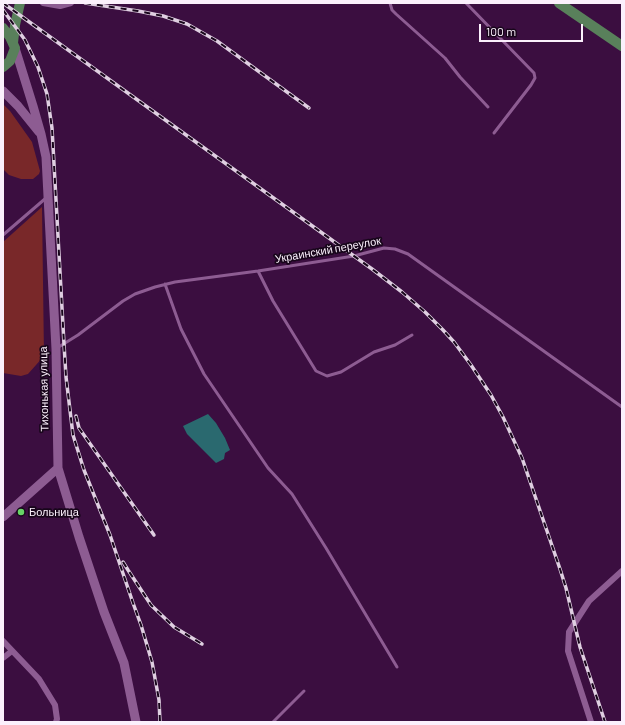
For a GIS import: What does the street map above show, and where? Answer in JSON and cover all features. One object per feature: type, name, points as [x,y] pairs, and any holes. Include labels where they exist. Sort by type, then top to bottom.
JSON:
[{"type":"main road","points":[[3,67],[10,61],[14,45],[15,25],[20,3]]},
{"type":"main road","points":[[559,3],[622,46]]},
{"type":"main road","points":[[3,28],[14,45]]},
{"type":"street","points":[[43,3],[60,6],[70,3]]},
{"type":"street","name":"Тихонькая улица","points":[[14,45],[41,134],[46,158],[56,349],[58,468],[78,537],[104,612],[124,663],[136,722]]},
{"type":"street","points":[[3,90],[41,134]]},
{"type":"street","points":[[3,517],[58,468]]},
{"type":"street","points":[[590,722],[568,651],[569,632],[589,602],[622,571]]},
{"type":"street","points":[[3,641],[40,679],[55,705],[56,721]]},
{"type":"street","points":[[3,658],[12,651]]},
{"type":"lane","points":[[390,3],[392,10],[445,58],[488,107]]},
{"type":"lane","points":[[466,3],[534,73],[535,78],[531,85],[494,133]]},
{"type":"lane","points":[[3,235],[48,196]]},
{"type":"lane","name":"Украинский переулок","points":[[56,349],[78,335],[123,301],[145,290],[164,284],[354,256],[384,248],[394,249],[408,254],[622,407]]},
{"type":"lane","points":[[258,271],[273,301],[316,371],[327,376],[341,372],[374,352],[395,345],[412,335]]},
{"type":"lane","points":[[164,284],[181,329],[204,374],[268,468],[292,494],[397,667]]},
{"type":"lane","points":[[274,722],[304,691]]},
{"type":"shaded area","points":[[3,104],[10,111],[32,142],[40,171],[39,174],[33,179],[21,179],[9,175],[3,169]]},
{"type":"shaded area","points":[[42,207],[44,356],[28,374],[21,376],[3,373],[3,242]]},
{"type":"shaded area","points":[[208,414],[216,423],[230,450],[225,453],[224,459],[216,463],[187,434],[183,426]]},
{"type":"railway","points":[[3,3],[372,269],[425,312],[454,342],[491,395],[522,458],[566,588],[580,647],[605,722]]},
{"type":"railway","points":[[85,3],[163,16],[187,24],[217,41],[309,108]]},
{"type":"railway","points":[[3,10],[25,40],[38,67],[47,94],[52,128],[66,377],[73,435],[84,470],[110,535],[141,625],[152,662],[159,700],[160,722]]},
{"type":"railway","points":[[76,416],[79,428],[154,535]]},
{"type":"railway","points":[[123,562],[151,605],[174,627],[202,644]]},
{"type":"place","name":"Больница","points":[[21,512]]}]
